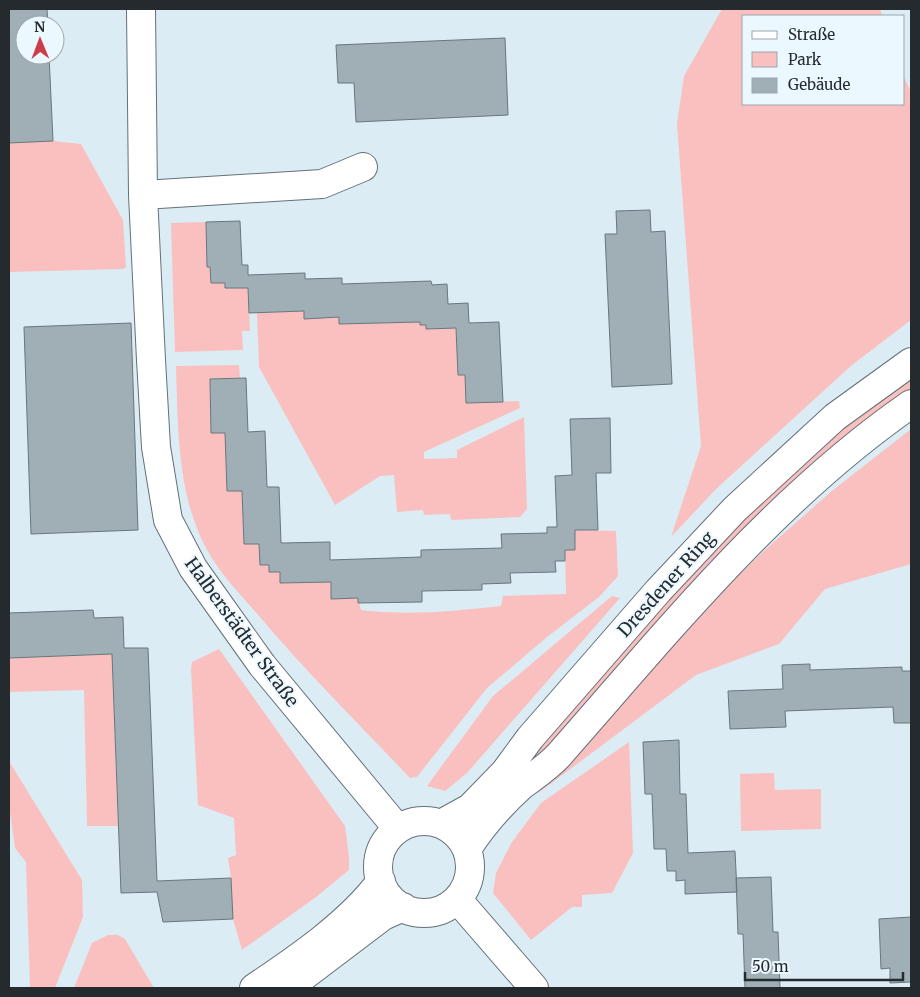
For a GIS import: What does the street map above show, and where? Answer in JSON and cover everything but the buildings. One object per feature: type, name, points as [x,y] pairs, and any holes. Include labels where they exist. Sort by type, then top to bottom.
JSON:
[{"type":"street","name":"Halberstädter Straße","points":[[138,10],[143,195],[156,447],[168,520],[193,568],[262,665],[398,829]]},
{"type":"street","points":[[143,195],[322,184],[363,167]]},
{"type":"street","name":"Dresdener Ring","points":[[441,824],[470,808],[504,772],[530,738],[658,591],[735,509],[835,417],[911,362]]},
{"type":"street","name":"Dresdener Ring","points":[[467,849],[486,823],[521,787],[554,760],[677,620],[788,503],[866,436],[911,404]]},
{"type":"street","points":[[419,821],[441,824],[452,830],[467,849],[470,875],[465,888],[457,899],[445,908],[431,912],[416,912],[402,907],[386,892],[381,881],[378,870],[381,852],[389,837],[398,829],[419,821]]},
{"type":"street","points":[[254,988],[314,944],[359,907],[381,881]]},
{"type":"street","points":[[457,899],[534,988]]},
{"type":"street","points":[[288,988],[383,916],[402,907]]},
{"type":"green space","points":[[722,9],[880,9],[882,15],[742,15],[742,105],[905,105],[905,79],[911,92],[911,320],[852,365],[716,489],[671,537],[701,446],[677,124],[684,76]]},
{"type":"green space","points":[[53,141],[81,144],[123,220],[126,267],[123,269],[9,272],[9,143]]},
{"type":"green space","points":[[206,222],[207,266],[210,267],[211,283],[225,283],[225,288],[248,288],[250,331],[242,331],[243,350],[175,352],[171,223]]},
{"type":"green space","points":[[304,311],[304,318],[339,317],[339,324],[420,322],[420,325],[426,325],[426,329],[456,328],[458,374],[465,375],[466,403],[519,401],[520,408],[424,452],[424,459],[457,458],[457,450],[524,417],[527,509],[520,517],[451,520],[450,514],[424,515],[423,510],[397,512],[394,475],[380,476],[335,505],[259,367],[257,313]]},
{"type":"green space","points":[[239,365],[240,378],[210,379],[211,433],[225,433],[227,491],[242,491],[244,544],[259,544],[269,565],[269,572],[280,572],[280,583],[331,582],[332,599],[358,598],[361,610],[379,612],[414,613],[501,606],[503,596],[566,594],[565,550],[575,550],[575,530],[616,531],[618,576],[599,597],[547,637],[487,688],[417,777],[410,778],[278,638],[217,566],[196,527],[184,483],[181,459],[176,366]]},
{"type":"green space","points":[[911,376],[911,389],[866,421],[515,783],[506,780],[743,517],[860,412]]},
{"type":"green space","points":[[911,429],[911,564],[825,589],[779,644],[696,675],[537,794],[686,625],[766,549],[833,490]]},
{"type":"green space","points":[[612,596],[620,598],[467,773],[445,791],[427,786],[493,696]]},
{"type":"green space","points":[[219,649],[345,826],[349,857],[349,870],[316,897],[242,950],[233,919],[228,858],[236,855],[234,818],[198,805],[191,669],[192,662]]},
{"type":"green space","points":[[112,654],[118,826],[87,826],[84,690],[9,692],[9,658]]},
{"type":"green space","points":[[629,742],[633,853],[612,893],[582,895],[582,907],[572,907],[531,940],[493,893],[496,873],[512,842],[541,803]]},
{"type":"green space","points":[[9,761],[82,880],[83,917],[55,988],[30,988],[26,862],[15,848],[9,805]]},
{"type":"green space","points":[[774,773],[775,790],[821,789],[821,829],[741,831],[740,774]]},
{"type":"green space","points":[[108,935],[118,935],[125,939],[154,988],[74,988],[92,943]]}]
